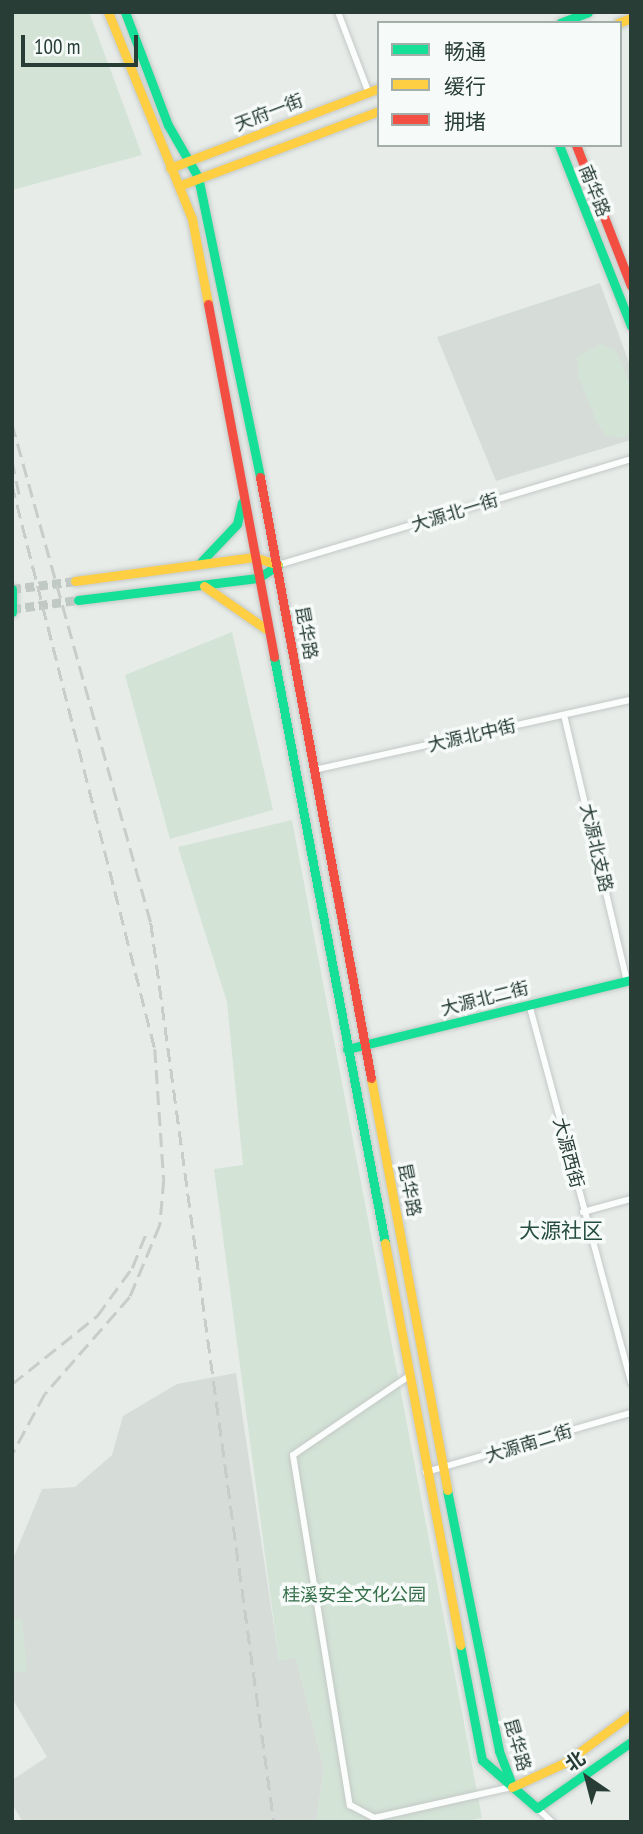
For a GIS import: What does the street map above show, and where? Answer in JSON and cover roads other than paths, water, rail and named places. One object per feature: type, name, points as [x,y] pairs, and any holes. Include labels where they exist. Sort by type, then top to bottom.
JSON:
[{"type":"main road","name":"昆华路","points":[[108,12],[170,168],[181,185],[269,632],[482,1760],[512,1787]]},
{"type":"main road","name":"昆华路","points":[[125,12],[198,177],[278,565],[443,1470],[499,1751],[512,1787]]},
{"type":"main road","points":[[569,15],[588,12]]},
{"type":"main road","name":"天府一街","points":[[170,168],[377,89]]},
{"type":"main road","name":"天府一街","points":[[181,185],[377,112]]},
{"type":"main road","name":"南华路","points":[[560,147],[631,326]]},
{"type":"main road","points":[[577,147],[631,286]]},
{"type":"main road","points":[[198,565],[237,524],[243,500]]},
{"type":"main road","points":[[75,581],[254,557],[278,565]]},
{"type":"main road","points":[[78,600],[258,578],[278,565]]},
{"type":"main road","points":[[202,586],[248,610],[269,632]]},
{"type":"main road","points":[[12,589],[12,612]]},
{"type":"main road","name":"大源北二街","points":[[347,1049],[629,980]]},
{"type":"main road","points":[[631,1714],[566,1762],[512,1787],[537,1808],[631,1742]]},
{"type":"street","points":[[338,12],[368,91]]},
{"type":"street","name":"大源北一街","points":[[278,565],[631,459]]},
{"type":"street","name":"大源北中街","points":[[314,770],[631,700]]},
{"type":"street","name":"大源北支路","points":[[564,715],[629,980]]},
{"type":"street","name":"大源西街","points":[[529,1004],[631,1382]]},
{"type":"street","points":[[583,1212],[631,1199]]},
{"type":"street","points":[[409,1376],[293,1455],[350,1805],[374,1818],[512,1787]]},
{"type":"street","name":"大源南二街","points":[[426,1472],[443,1470],[631,1413]]},
{"type":"street","points":[[537,1808],[552,1822]]},
{"type":"tunnel","points":[[12,589],[75,581]]},
{"type":"tunnel","points":[[12,609],[78,600]]},
{"type":"railway","points":[[12,423],[151,923],[274,1822]]},
{"type":"railway","points":[[12,460],[19,494]]},
{"type":"railway","points":[[12,484],[155,1049],[164,1180],[160,1225],[130,1297],[45,1394],[12,1455]]},
{"type":"railway","points":[[12,1384],[97,1316],[132,1268],[146,1234]]},
{"type":"district","name":"大源社区","points":[[561,1231]]},
{"type":"park label","name":"桂溪安全文化公园","points":[[354,1595]]}]
